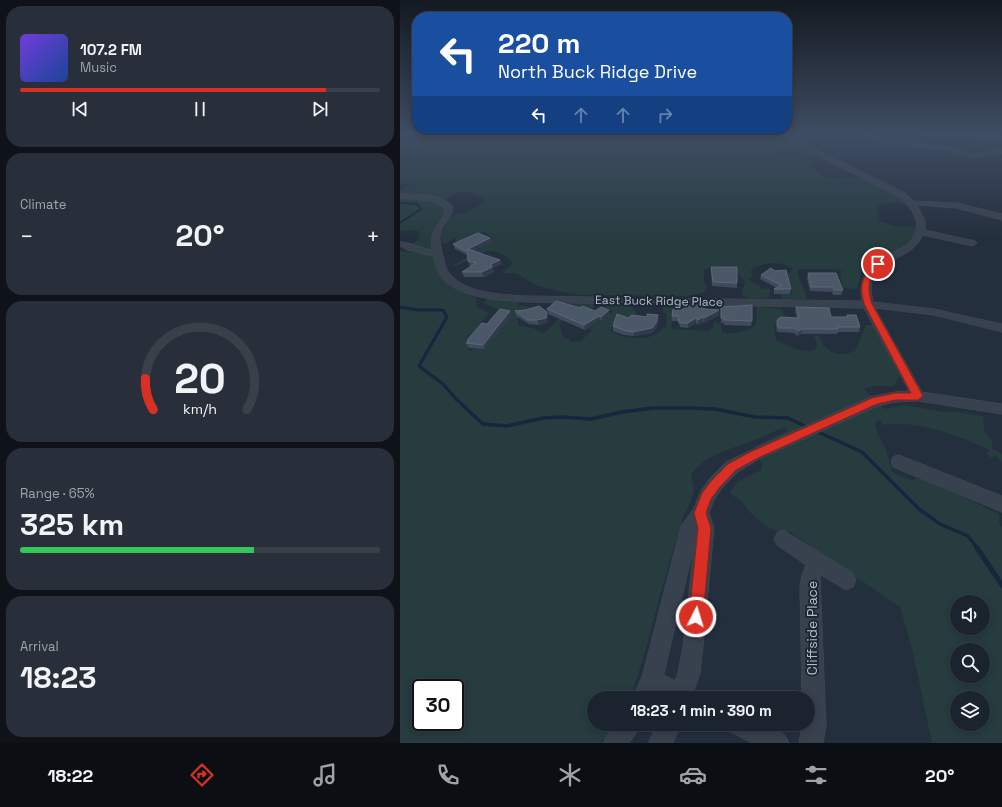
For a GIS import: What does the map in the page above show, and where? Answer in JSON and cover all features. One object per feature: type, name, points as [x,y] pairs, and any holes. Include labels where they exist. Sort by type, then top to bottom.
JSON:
[{"type":"street","points":[[850,169],[893,190],[911,203],[921,221],[921,232],[909,247],[885,259],[873,268],[865,284],[868,304],[918,396]]},
{"type":"street","name":"East Buck Ridge Place","points":[[400,196],[431,198],[442,201],[449,207],[449,214],[436,233],[436,243],[440,265],[446,276],[458,285],[470,291],[507,298],[868,304],[934,312],[1002,328]]},
{"type":"street","points":[[911,203],[951,205],[983,211],[1002,217]]},
{"type":"street","points":[[921,232],[972,243]]},
{"type":"street","points":[[404,244],[410,248],[438,254]]},
{"type":"street","points":[[647,689],[690,526],[700,513],[707,496],[716,483],[732,467],[754,455],[875,401],[895,397],[918,396],[1002,409]]},
{"type":"street","points":[[899,462],[1002,504]]},
{"type":"street","points":[[684,691],[689,673],[693,646],[704,528],[700,513]]},
{"type":"street","points":[[783,539],[846,580]]},
{"type":"street","name":"Cliffside Place","points":[[811,743],[814,726],[810,586],[811,575],[818,562]]},
{"type":"street","points":[[616,743],[624,731]]},
{"type":"street","points":[[661,743],[666,731]]},
{"type":"street","points":[[753,731],[778,743]]},
{"type":"green space","points":[[400,169],[813,169],[825,177],[841,179],[843,177],[851,177],[878,184],[894,192],[907,204],[888,203],[877,206],[876,209],[879,216],[879,221],[894,226],[917,227],[909,242],[878,259],[864,269],[859,278],[857,289],[844,288],[840,277],[842,271],[836,269],[798,269],[799,277],[807,299],[783,299],[781,294],[793,294],[788,275],[793,269],[788,266],[771,263],[754,268],[750,272],[754,275],[750,278],[750,281],[759,285],[761,289],[770,289],[769,298],[759,299],[745,297],[742,295],[745,281],[739,275],[736,266],[715,266],[704,270],[704,282],[707,287],[705,292],[688,296],[580,295],[536,285],[517,274],[504,273],[502,271],[511,266],[512,262],[502,254],[494,251],[481,253],[480,256],[453,267],[452,266],[491,242],[491,237],[484,232],[458,243],[454,238],[445,244],[441,243],[441,234],[450,218],[454,215],[465,213],[484,203],[483,198],[467,192],[455,194],[450,196],[449,199],[445,200],[428,195],[400,194],[400,191],[411,185],[400,182]]},
{"type":"green space","points":[[400,197],[431,200],[442,205],[446,209],[445,213],[432,232],[432,249],[427,250],[411,245],[418,240],[420,232],[415,230],[400,231]]},
{"type":"green space","points":[[400,251],[418,252],[433,256],[439,273],[443,279],[454,287],[476,298],[476,304],[479,308],[489,313],[481,323],[485,325],[468,335],[466,339],[471,345],[468,348],[469,350],[472,351],[474,349],[485,349],[495,338],[493,338],[501,310],[495,309],[484,303],[487,298],[519,301],[518,305],[533,307],[530,311],[518,317],[518,325],[540,331],[542,333],[547,331],[566,311],[557,305],[559,301],[592,303],[595,305],[592,311],[566,317],[559,325],[564,339],[569,339],[572,342],[581,341],[592,330],[590,328],[602,321],[613,311],[600,305],[601,303],[629,304],[637,314],[617,321],[610,330],[619,335],[632,338],[645,338],[666,328],[667,315],[663,311],[663,304],[672,305],[674,308],[671,329],[708,331],[713,328],[714,322],[721,323],[722,333],[736,333],[753,327],[756,324],[757,307],[783,309],[784,322],[774,324],[776,340],[805,351],[815,350],[817,346],[814,335],[819,336],[829,350],[838,354],[855,351],[866,325],[874,325],[900,375],[894,386],[875,386],[864,389],[885,409],[904,405],[944,412],[956,412],[983,416],[984,430],[993,442],[991,448],[1002,454],[1002,462],[995,455],[991,458],[987,454],[990,450],[951,434],[909,424],[882,425],[880,420],[875,423],[877,432],[886,449],[892,472],[912,481],[915,478],[930,481],[999,514],[999,523],[1002,527],[1002,743],[932,743],[912,648],[900,607],[790,532],[779,531],[762,523],[739,499],[731,494],[730,491],[739,481],[761,470],[762,464],[753,447],[788,431],[784,427],[714,455],[696,469],[691,475],[694,489],[691,501],[683,517],[644,656],[632,691],[587,691],[587,731],[610,731],[600,743],[400,743]]},
{"type":"building","points":[[478,233],[490,238],[468,249],[500,260],[491,264],[492,267],[482,272],[462,272],[476,263],[468,261],[467,250],[465,251],[453,244]]},
{"type":"building","points":[[711,267],[737,267],[737,283],[713,282]]},
{"type":"building","points":[[771,268],[775,271],[786,270],[791,289],[774,289],[781,285],[761,275]]},
{"type":"building","points":[[808,273],[836,273],[843,290],[834,290],[833,287],[811,287]]},
{"type":"building","points":[[556,301],[580,308],[582,306],[595,311],[601,307],[609,310],[601,317],[599,316],[584,325],[547,309]]},
{"type":"building","points":[[698,305],[705,309],[719,310],[704,318],[703,317],[698,320],[696,318],[688,323],[679,323],[678,316],[672,316],[673,309],[683,309],[688,306],[695,307]]},
{"type":"building","points":[[752,305],[752,321],[724,320],[724,318],[721,318],[721,307]]},
{"type":"building","points":[[539,306],[547,312],[546,318],[528,320],[515,311],[526,310]]},
{"type":"building","points":[[796,307],[829,308],[831,317],[848,317],[847,315],[856,315],[860,327],[838,327],[838,329],[802,329],[799,331],[794,328],[779,328],[777,320],[781,317],[799,318]]},
{"type":"building","points":[[500,309],[510,311],[483,345],[466,343],[482,323],[487,324]]},
{"type":"building","points":[[617,314],[628,318],[632,315],[647,317],[647,314],[658,315],[656,323],[652,328],[633,332],[613,326]]},
{"type":"waterway","points":[[400,203],[417,204],[421,209],[400,223]]},
{"type":"waterway","points":[[400,307],[418,310],[443,310],[447,317],[419,366],[443,384],[457,400]]},
{"type":"waterway","points":[[457,400],[483,424],[507,426],[543,418],[562,417],[591,419],[622,412],[653,408],[690,408],[715,409],[755,417],[788,418],[809,428]]},
{"type":"waterway","points":[[816,431],[862,452],[919,509],[940,524],[968,536],[978,549]]},
{"type":"waterway","points":[[977,548],[1002,585]]},
{"type":"route","points":[[696,617],[704,528],[700,513],[707,496],[716,483],[732,467],[754,455],[875,401],[895,397],[918,396],[880,329],[868,304],[865,284],[873,268],[878,264]]}]
